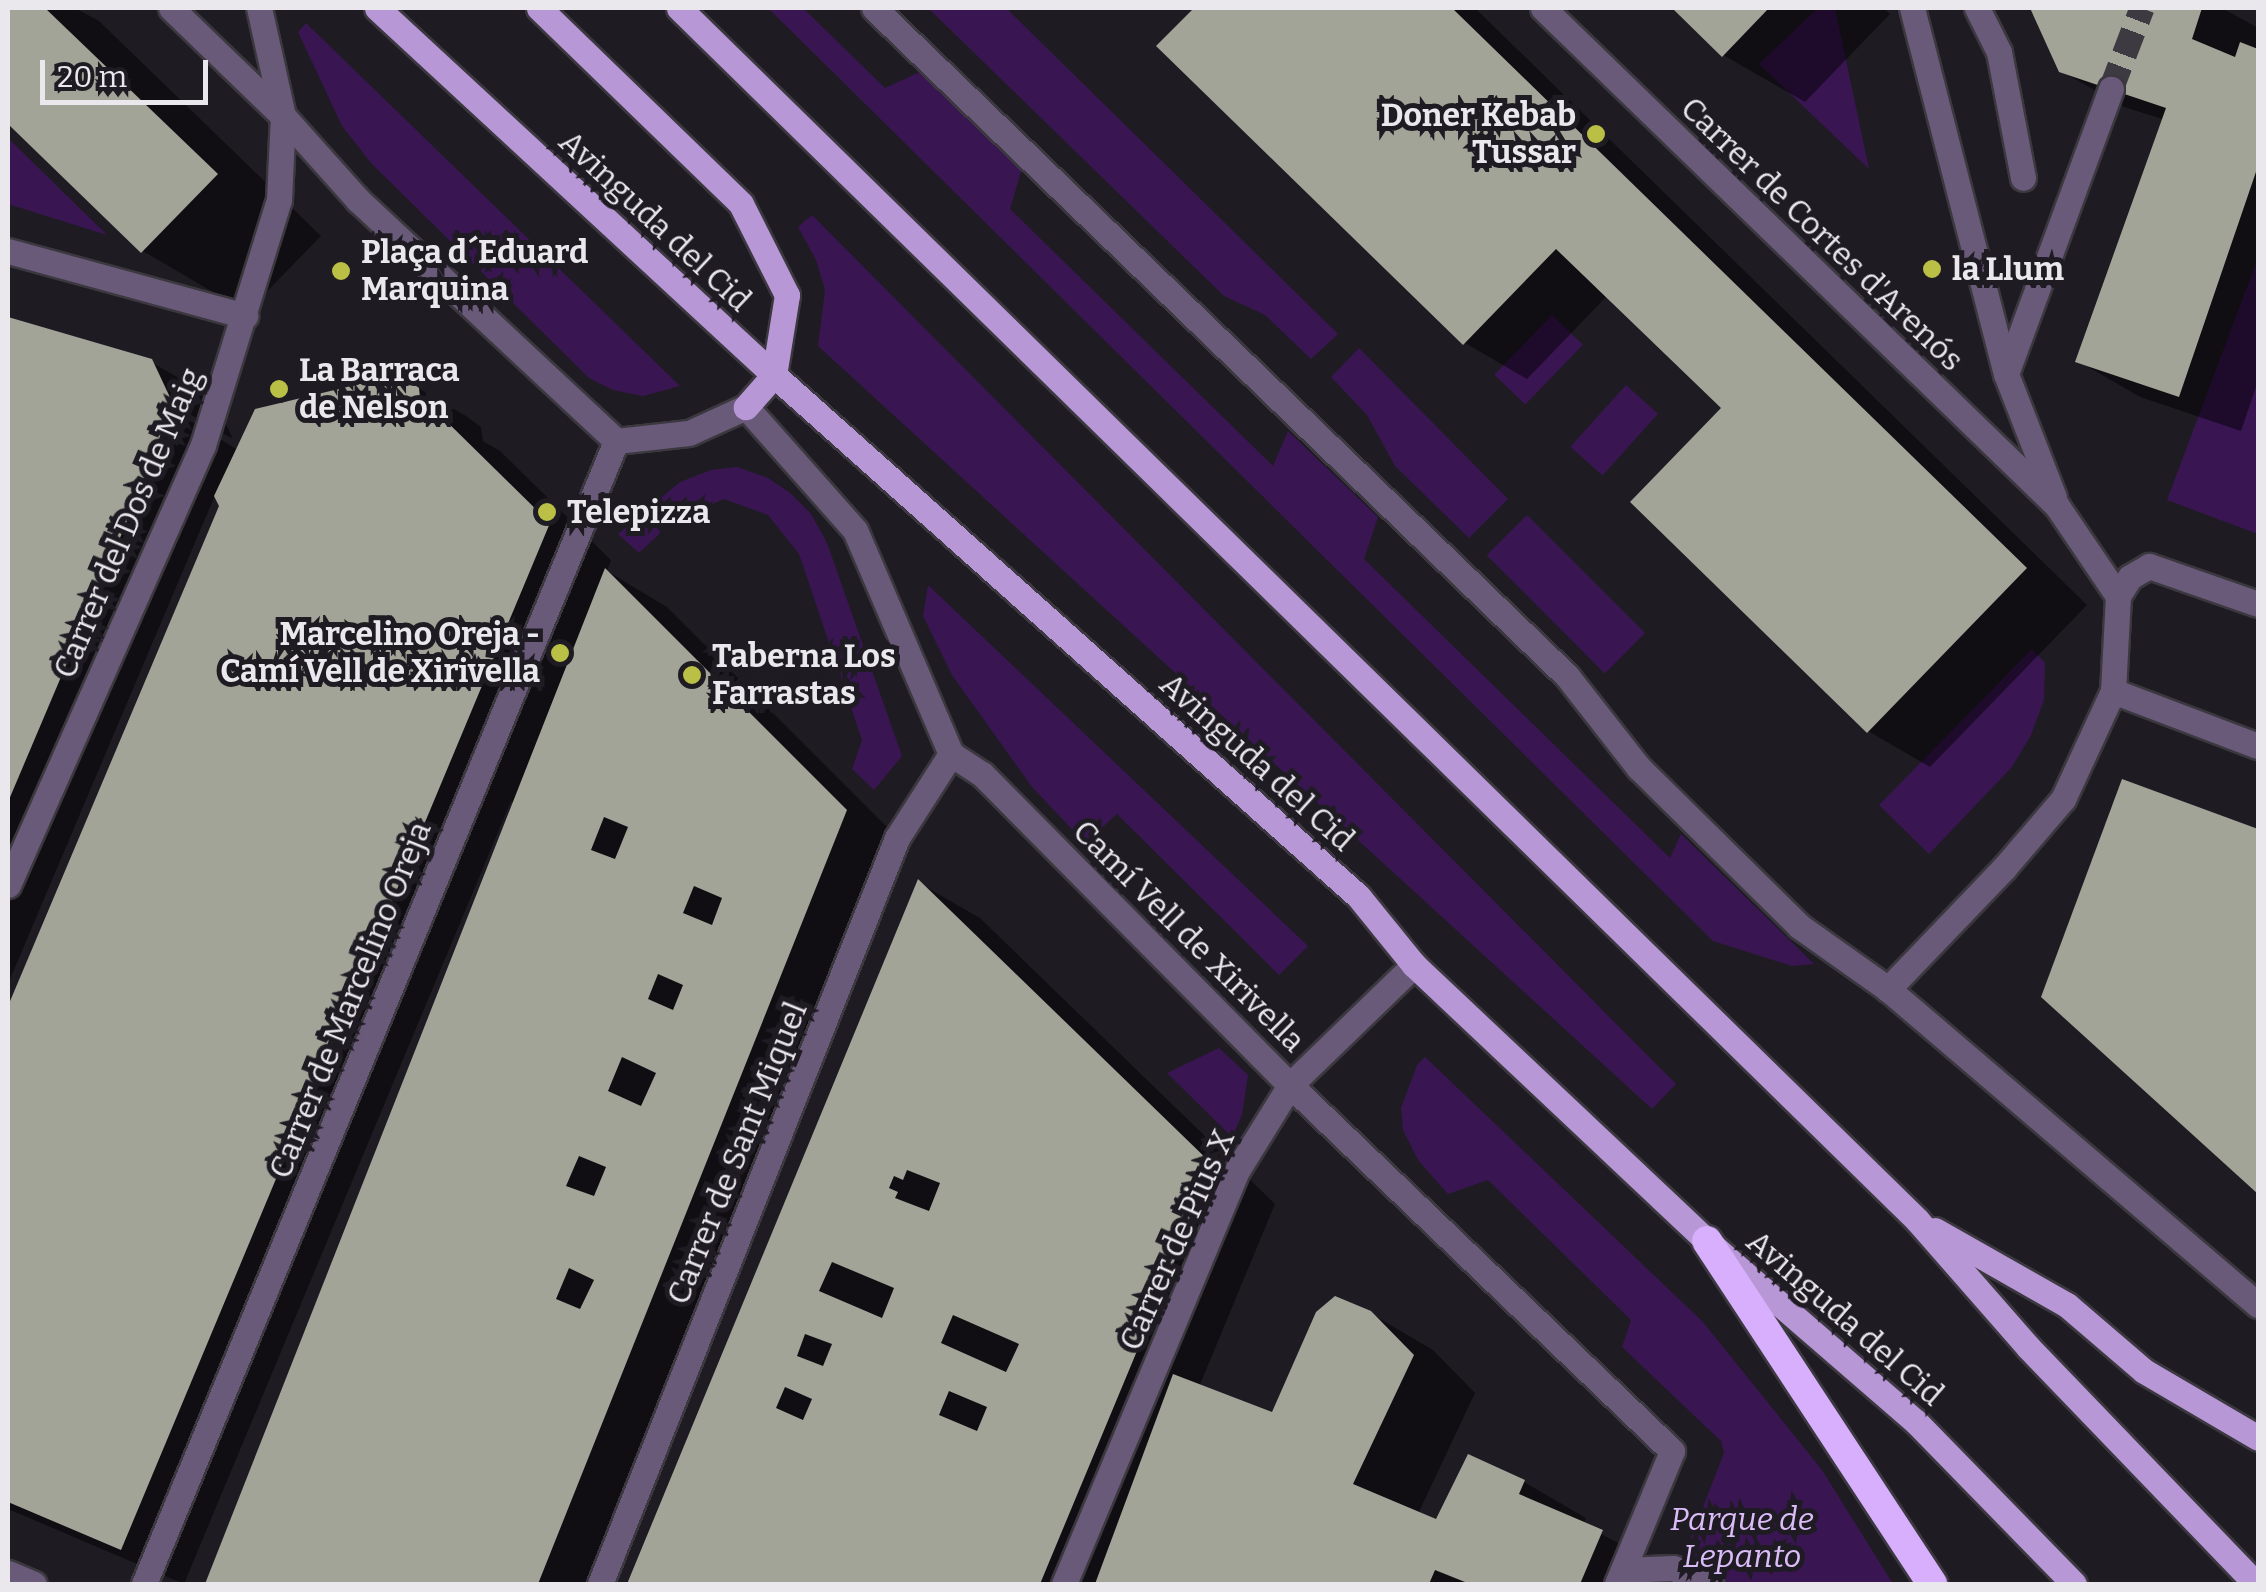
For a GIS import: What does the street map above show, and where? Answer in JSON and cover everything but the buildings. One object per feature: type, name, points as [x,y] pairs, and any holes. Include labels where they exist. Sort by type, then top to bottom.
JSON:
[{"type":"highway","points":[[1707,1241],[1932,1584]]},
{"type":"main road","name":"Avinguda del Cid","points":[[377,8],[774,375],[1359,897],[1414,965],[1707,1241],[1916,1422],[2074,1584]]},
{"type":"main road","points":[[539,8],[741,204],[787,294],[774,375],[746,407]]},
{"type":"main road","points":[[679,8],[1917,1220],[2028,1347],[2256,1584]]},
{"type":"main road","points":[[1917,1220],[2068,1306],[2144,1371],[2258,1438]]},
{"type":"street","points":[[170,8],[282,116],[358,200],[616,441],[689,434],[746,407],[855,530],[951,754]]},
{"type":"street","name":"Carrer del Dos de Maig","points":[[8,885],[203,446],[279,200],[282,116],[259,8]]},
{"type":"street","points":[[874,8],[1567,676],[1638,768],[1799,926],[1888,989],[2258,1305]]},
{"type":"street","name":"Carrer de Cortes d'Arenós","points":[[1542,8],[2057,506]]},
{"type":"street","points":[[1912,8],[2006,374],[2057,506],[2118,596]]},
{"type":"street","points":[[1977,8],[1999,52],[2023,178]]},
{"type":"street","points":[[2006,374],[2111,90]]},
{"type":"street","points":[[8,252],[245,316]]},
{"type":"street","name":"Carrer de Marcelino Oreja","points":[[144,1584],[616,441]]},
{"type":"street","points":[[1888,989],[2004,868],[2063,799],[2113,691],[2118,596],[2130,578],[2148,566],[2258,604]]},
{"type":"street","points":[[2113,691],[2258,746]]},
{"type":"street","name":"Camí Vell de Xirivella","points":[[951,754],[982,774],[1290,1085],[1672,1451],[1620,1578]]},
{"type":"street","name":"Carrer de Sant Miquel","points":[[600,1584],[897,838],[951,754]]},
{"type":"street","name":"Carrer de Pius X","points":[[1064,1584],[1238,1168],[1290,1085],[1414,965]]},
{"type":"street","points":[[1620,1578],[1672,1568],[1711,1584]]},
{"type":"street","points":[[8,1574],[34,1584]]},
{"type":"green space","points":[[768,8],[803,8],[885,88],[922,71],[1022,168],[1010,209],[1273,466],[1288,431],[1378,517],[1364,559],[1670,858],[1681,834],[1814,964],[1792,966],[1713,941]]},
{"type":"green space","points":[[928,8],[1006,8],[1338,334],[1311,359],[1265,315],[1224,296]]},
{"type":"green space","points":[[1818,8],[1835,8],[1869,169],[1759,64]]},
{"type":"green space","points":[[306,23],[680,386],[643,396],[613,390],[589,378],[371,163],[342,126],[298,32]]},
{"type":"green space","points":[[8,138],[107,235],[8,204]]},
{"type":"green space","points":[[812,215],[1676,1084],[1652,1109],[818,346],[825,290],[816,260],[798,227]]},
{"type":"green space","points":[[2258,258],[2258,534],[2167,500]]},
{"type":"green space","points":[[1552,315],[1583,345],[1525,405],[1494,375]]},
{"type":"green space","points":[[1359,348],[1508,499],[1469,538],[1395,466],[1367,415],[1331,377]]},
{"type":"green space","points":[[1626,385],[1658,414],[1602,475],[1570,447]]},
{"type":"green space","points":[[737,467],[768,478],[789,492],[811,514],[827,543],[902,756],[874,790],[852,769],[862,740],[799,554],[768,515],[724,499],[674,520],[639,553],[618,534],[680,482],[711,470]]},
{"type":"green space","points":[[1527,515],[1645,633],[1605,673],[1487,555]]},
{"type":"green space","points":[[928,585],[1308,946],[1279,975],[1117,814],[1085,843],[1032,787],[952,675],[923,616]]},
{"type":"green space","points":[[2032,649],[2045,663],[2044,700],[2031,735],[2012,767],[1929,854],[1879,805]]},
{"type":"green space","points":[[1219,1048],[1248,1075],[1242,1115],[1232,1137],[1167,1073]]},
{"type":"green space","name":"Parque de Lepanto","points":[[1425,1057],[1703,1322],[1822,1470],[1893,1584],[1673,1584],[1724,1453],[1721,1441],[1622,1347],[1631,1320],[1488,1180],[1448,1194],[1418,1160],[1403,1130],[1401,1108],[1417,1065]]},
{"type":"tunnel","points":[[2111,89],[2142,8]]},
{"type":"place","name":"Doner Kebab Tussar","points":[[1596,134]]},
{"type":"place","name":"la Llum","points":[[1932,269]]},
{"type":"place","name":"Plaça d´Eduard Marquina","points":[[341,271]]},
{"type":"place","name":"La Barraca de Nelson","points":[[279,389]]},
{"type":"place","name":"Telepizza","points":[[547,512]]},
{"type":"place","name":"Marcelino Oreja - Camí Vell de Xirivella","points":[[560,653]]},
{"type":"place","name":"Taberna Los Farrastas","points":[[692,675]]}]
